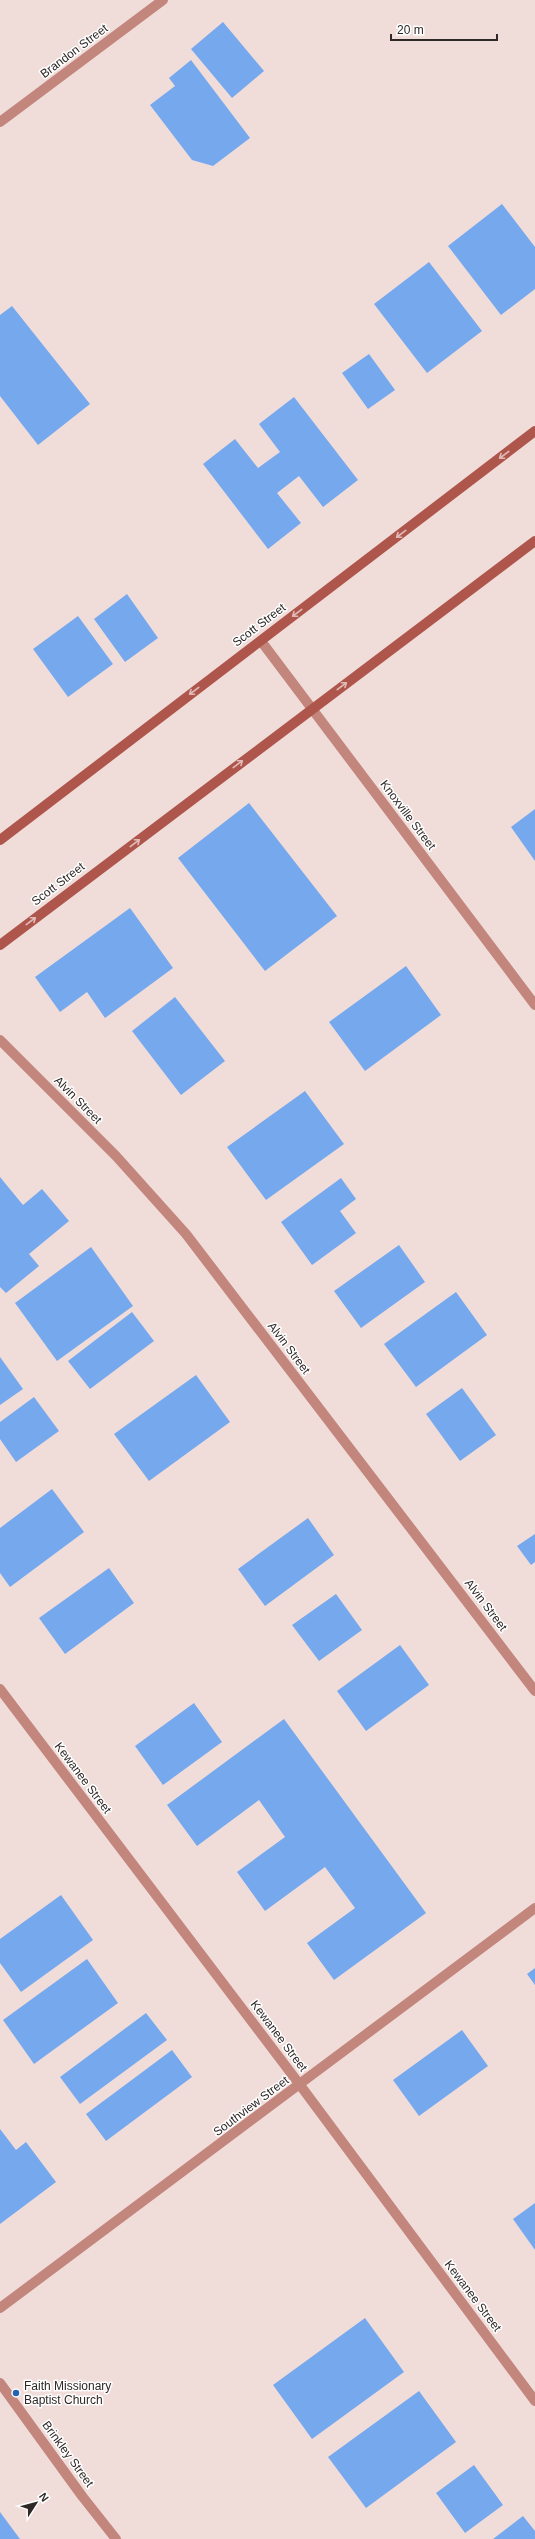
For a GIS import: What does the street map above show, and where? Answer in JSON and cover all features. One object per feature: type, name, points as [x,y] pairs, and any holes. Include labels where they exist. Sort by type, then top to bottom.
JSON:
[{"type":"main road","name":"Scott Street","points":[[0,840],[535,431]]},
{"type":"main road","name":"Scott Street","points":[[0,945],[535,541]]},
{"type":"street","name":"Brandon Street","points":[[0,122],[163,0]]},
{"type":"street","name":"Knoxville Street","points":[[260,640],[535,1005]]},
{"type":"street","name":"Alvin Street","points":[[0,1040],[116,1156],[186,1234],[535,1691]]},
{"type":"street","name":"Kewanee Street","points":[[0,1689],[300,2085],[535,2401]]},
{"type":"street","name":"Southview Street","points":[[0,2308],[535,1908]]},
{"type":"street","name":"Brinkley Street","points":[[0,2383],[82,2496],[116,2539]]},
{"type":"building","points":[[223,22],[264,71],[232,98],[191,49]]},
{"type":"building","points":[[191,60],[250,138],[213,166],[192,160],[150,105],[175,86],[169,78]]},
{"type":"building","points":[[502,204],[535,247],[535,289],[501,315],[448,246]]},
{"type":"building","points":[[429,262],[482,331],[427,373],[374,304]]},
{"type":"building","points":[[12,306],[90,404],[38,445],[0,396],[0,315]]},
{"type":"building","points":[[369,354],[395,390],[368,409],[342,373]]},
{"type":"building","points":[[294,397],[358,480],[323,507],[299,476],[277,493],[301,523],[268,549],[203,464],[235,439],[258,468],[280,452],[259,424]]},
{"type":"building","points":[[127,594],[158,638],[125,662],[94,619]]},
{"type":"building","points":[[78,616],[113,664],[68,697],[33,649]]},
{"type":"building","points":[[249,803],[337,916],[265,971],[178,858]]},
{"type":"building","points":[[535,809],[535,861],[511,827]]},
{"type":"building","points":[[130,908],[173,968],[105,1018],[87,992],[60,1012],[35,977]]},
{"type":"building","points":[[406,966],[441,1015],[365,1071],[329,1022]]},
{"type":"building","points":[[175,997],[225,1061],[181,1095],[132,1031]]},
{"type":"building","points":[[305,1091],[344,1144],[266,1200],[227,1147]]},
{"type":"building","points":[[0,1177],[23,1205],[42,1189],[69,1221],[29,1254],[39,1266],[6,1293],[0,1287]]},
{"type":"building","points":[[341,1178],[356,1199],[340,1211],[356,1233],[312,1265],[281,1222]]},
{"type":"building","points":[[399,1245],[425,1282],[361,1328],[334,1291]]},
{"type":"building","points":[[91,1247],[133,1306],[57,1361],[15,1303]]},
{"type":"building","points":[[456,1292],[487,1335],[416,1387],[384,1344]]},
{"type":"building","points":[[132,1312],[154,1341],[90,1389],[68,1361]]},
{"type":"building","points":[[0,1357],[23,1389],[0,1405]]},
{"type":"building","points":[[196,1375],[230,1422],[149,1481],[114,1434]]},
{"type":"building","points":[[462,1388],[496,1435],[460,1461],[426,1414]]},
{"type":"building","points":[[34,1397],[59,1431],[16,1462],[0,1439],[0,1422]]},
{"type":"building","points":[[52,1489],[84,1532],[10,1587],[0,1573],[0,1528]]},
{"type":"building","points":[[308,1518],[334,1555],[265,1606],[238,1569]]},
{"type":"building","points":[[535,1534],[535,1562],[531,1565],[517,1546]]},
{"type":"building","points":[[109,1568],[134,1603],[65,1654],[39,1618]]},
{"type":"building","points":[[336,1594],[362,1630],[319,1661],[292,1625]]},
{"type":"building","points":[[400,1645],[429,1685],[366,1731],[337,1691]]},
{"type":"building","points":[[194,1703],[222,1742],[163,1785],[135,1746]]},
{"type":"building","points":[[284,1719],[426,1913],[334,1980],[307,1943],[355,1908],[325,1867],[265,1911],[237,1872],[285,1837],[259,1800],[197,1846],[167,1805]]},
{"type":"building","points":[[61,1895],[93,1940],[21,1992],[0,1963],[0,1939]]},
{"type":"building","points":[[87,1959],[118,2003],[34,2064],[3,2020]]},
{"type":"building","points":[[535,1968],[535,1985],[527,1974]]},
{"type":"building","points":[[146,2013],[167,2040],[80,2104],[60,2077]]},
{"type":"building","points":[[462,2030],[488,2066],[419,2116],[393,2080]]},
{"type":"building","points":[[172,2050],[192,2077],[106,2141],[86,2114]]},
{"type":"building","points":[[0,2129],[16,2150],[26,2142],[56,2182],[0,2224]]},
{"type":"building","points":[[535,2203],[535,2250],[513,2219]]},
{"type":"building","points":[[365,2318],[404,2372],[312,2439],[273,2385]]},
{"type":"building","points":[[419,2391],[456,2442],[366,2508],[328,2457]]},
{"type":"building","points":[[474,2465],[503,2505],[465,2533],[436,2493]]},
{"type":"building","points":[[0,2512],[20,2539],[0,2539]]},
{"type":"building","points":[[523,2516],[535,2531],[535,2539],[493,2539]]},
{"type":"place","name":"Faith Missionary Baptist Church","points":[[16,2393]]}]
